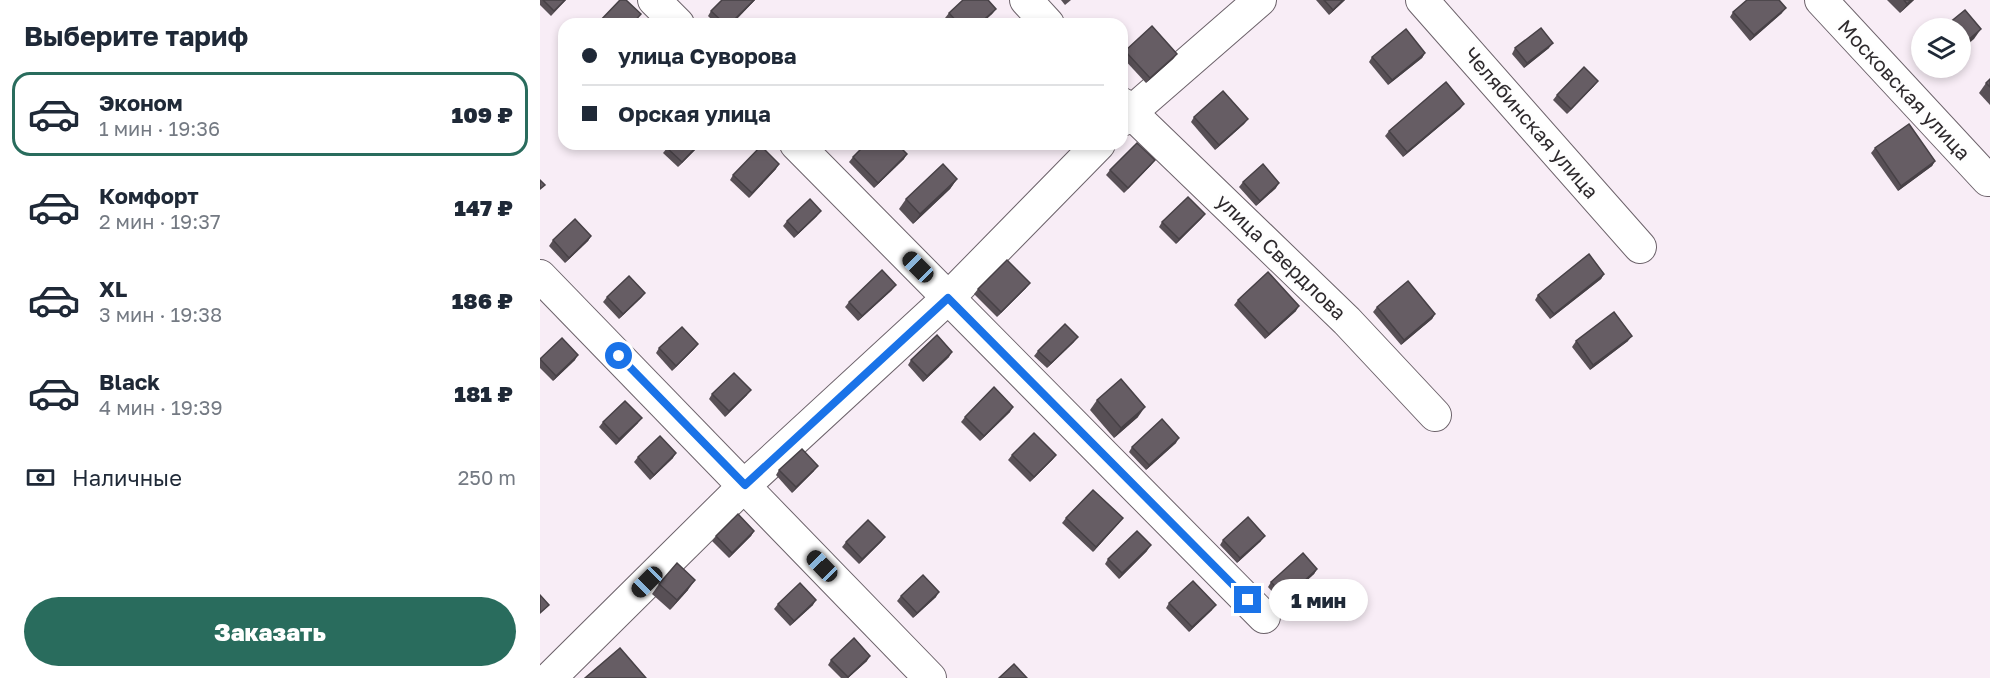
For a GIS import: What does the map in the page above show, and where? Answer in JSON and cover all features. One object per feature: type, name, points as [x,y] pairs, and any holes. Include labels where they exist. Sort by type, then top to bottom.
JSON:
[{"type":"street","points":[[654,0],[672,18]]},
{"type":"street","points":[[1026,0],[1042,18]]},
{"type":"street","points":[[1128,109],[1260,0]]},
{"type":"street","name":"Челябинская улица","points":[[1422,0],[1640,247]]},
{"type":"street","name":"Московская улица","points":[[1821,0],[1988,180]]},
{"type":"street","name":"улица Свердлова","points":[[1128,116],[1347,321],[1435,415]]},
{"type":"street","points":[[802,150],[1264,617]]},
{"type":"street","points":[[550,678],[745,485],[948,298],[1093,150]]},
{"type":"street","points":[[540,276],[930,678]]},
{"type":"building","points":[[543,0],[565,0],[554,11]]},
{"type":"building","points":[[620,0],[626,0],[641,14],[637,18],[603,18]]},
{"type":"building","points":[[722,0],[754,0],[736,18],[719,18],[711,11]]},
{"type":"building","points":[[963,0],[988,0],[996,9],[986,18],[954,18],[949,13]]},
{"type":"building","points":[[1324,0],[1343,0],[1333,10]]},
{"type":"building","points":[[1747,0],[1779,0],[1786,8],[1754,35],[1733,12]]},
{"type":"building","points":[[1965,10],[1981,29],[1971,38],[1971,18],[1955,18]]},
{"type":"building","points":[[1152,26],[1177,54],[1150,78],[1128,54],[1128,48]]},
{"type":"building","points":[[1541,28],[1553,43],[1527,63],[1515,48]]},
{"type":"building","points":[[1406,29],[1425,53],[1392,80],[1372,57]]},
{"type":"building","points":[[1584,67],[1598,81],[1571,109],[1557,95]]},
{"type":"building","points":[[1446,82],[1464,104],[1407,152],[1389,131]]},
{"type":"building","points":[[1223,91],[1248,119],[1219,145],[1194,117]]},
{"type":"building","points":[[1909,124],[1935,161],[1901,186],[1875,148]]},
{"type":"building","points":[[1137,143],[1155,160],[1128,188],[1110,170]]},
{"type":"building","points":[[669,150],[693,150],[682,162]]},
{"type":"building","points":[[757,150],[765,150],[779,164],[752,193],[733,175]]},
{"type":"building","points":[[860,150],[903,150],[907,154],[878,183],[853,157]]},
{"type":"building","points":[[943,164],[957,179],[920,214],[906,199]]},
{"type":"building","points":[[1263,164],[1279,183],[1260,201],[1243,182]]},
{"type":"building","points":[[1188,197],[1205,214],[1179,239],[1162,222]]},
{"type":"building","points":[[810,199],[821,211],[798,233],[787,221]]},
{"type":"building","points":[[575,219],[591,236],[569,258],[553,240]]},
{"type":"building","points":[[1589,254],[1604,274],[1554,314],[1538,295]]},
{"type":"building","points":[[1007,260],[1030,283],[1001,312],[978,289]]},
{"type":"building","points":[[882,270],[896,285],[862,316],[849,302]]},
{"type":"building","points":[[1268,272],[1299,306],[1269,334],[1238,300]]},
{"type":"building","points":[[629,276],[645,293],[623,314],[607,297]]},
{"type":"building","points":[[1408,281],[1435,314],[1404,340],[1377,307]]},
{"type":"building","points":[[1614,312],[1632,336],[1593,365],[1576,341]]},
{"type":"building","points":[[1065,324],[1078,337],[1051,363],[1038,351]]},
{"type":"building","points":[[682,327],[698,344],[676,366],[659,348]]},
{"type":"building","points":[[937,335],[952,352],[927,376],[911,360]]},
{"type":"building","points":[[562,338],[578,355],[556,376],[540,359]]},
{"type":"building","points":[[734,373],[751,390],[729,411],[712,394]]},
{"type":"building","points":[[1121,379],[1145,407],[1121,428],[1097,400]]},
{"type":"building","points":[[994,387],[1013,407],[984,436],[965,417]]},
{"type":"building","points":[[625,401],[642,418],[619,439],[603,422]]},
{"type":"building","points":[[1162,419],[1179,438],[1149,465],[1132,447]]},
{"type":"building","points":[[1034,433],[1056,455],[1034,477],[1012,455]]},
{"type":"building","points":[[660,436],[676,453],[654,475],[638,457]]},
{"type":"building","points":[[802,449],[818,466],[796,487],[779,470]]},
{"type":"building","points":[[1093,490],[1123,518],[1096,547],[1066,518]]},
{"type":"building","points":[[738,514],[754,531],[732,553],[716,536]]},
{"type":"building","points":[[1248,517],[1265,536],[1240,558],[1223,540]]},
{"type":"building","points":[[868,520],[885,537],[862,559],[846,542]]},
{"type":"building","points":[[1137,531],[1151,545],[1122,573],[1108,559]]},
{"type":"building","points":[[1303,553],[1317,569],[1286,598],[1271,582]]},
{"type":"building","points":[[677,563],[695,580],[677,600],[659,584]]},
{"type":"building","points":[[923,575],[939,592],[917,613],[901,596]]},
{"type":"building","points":[[1193,581],[1216,605],[1192,627],[1169,603]]},
{"type":"building","points":[[800,583],[816,600],[794,621],[778,604]]},
{"type":"building","points":[[540,595],[549,605],[540,613]]},
{"type":"building","points":[[854,638],[870,656],[848,677],[831,660]]},
{"type":"building","points":[[620,648],[646,678],[585,678]]},
{"type":"building","points":[[1014,664],[1027,678],[999,678]]},
{"type":"route","points":[[619,356],[745,485],[948,298],[1248,600]]}]
